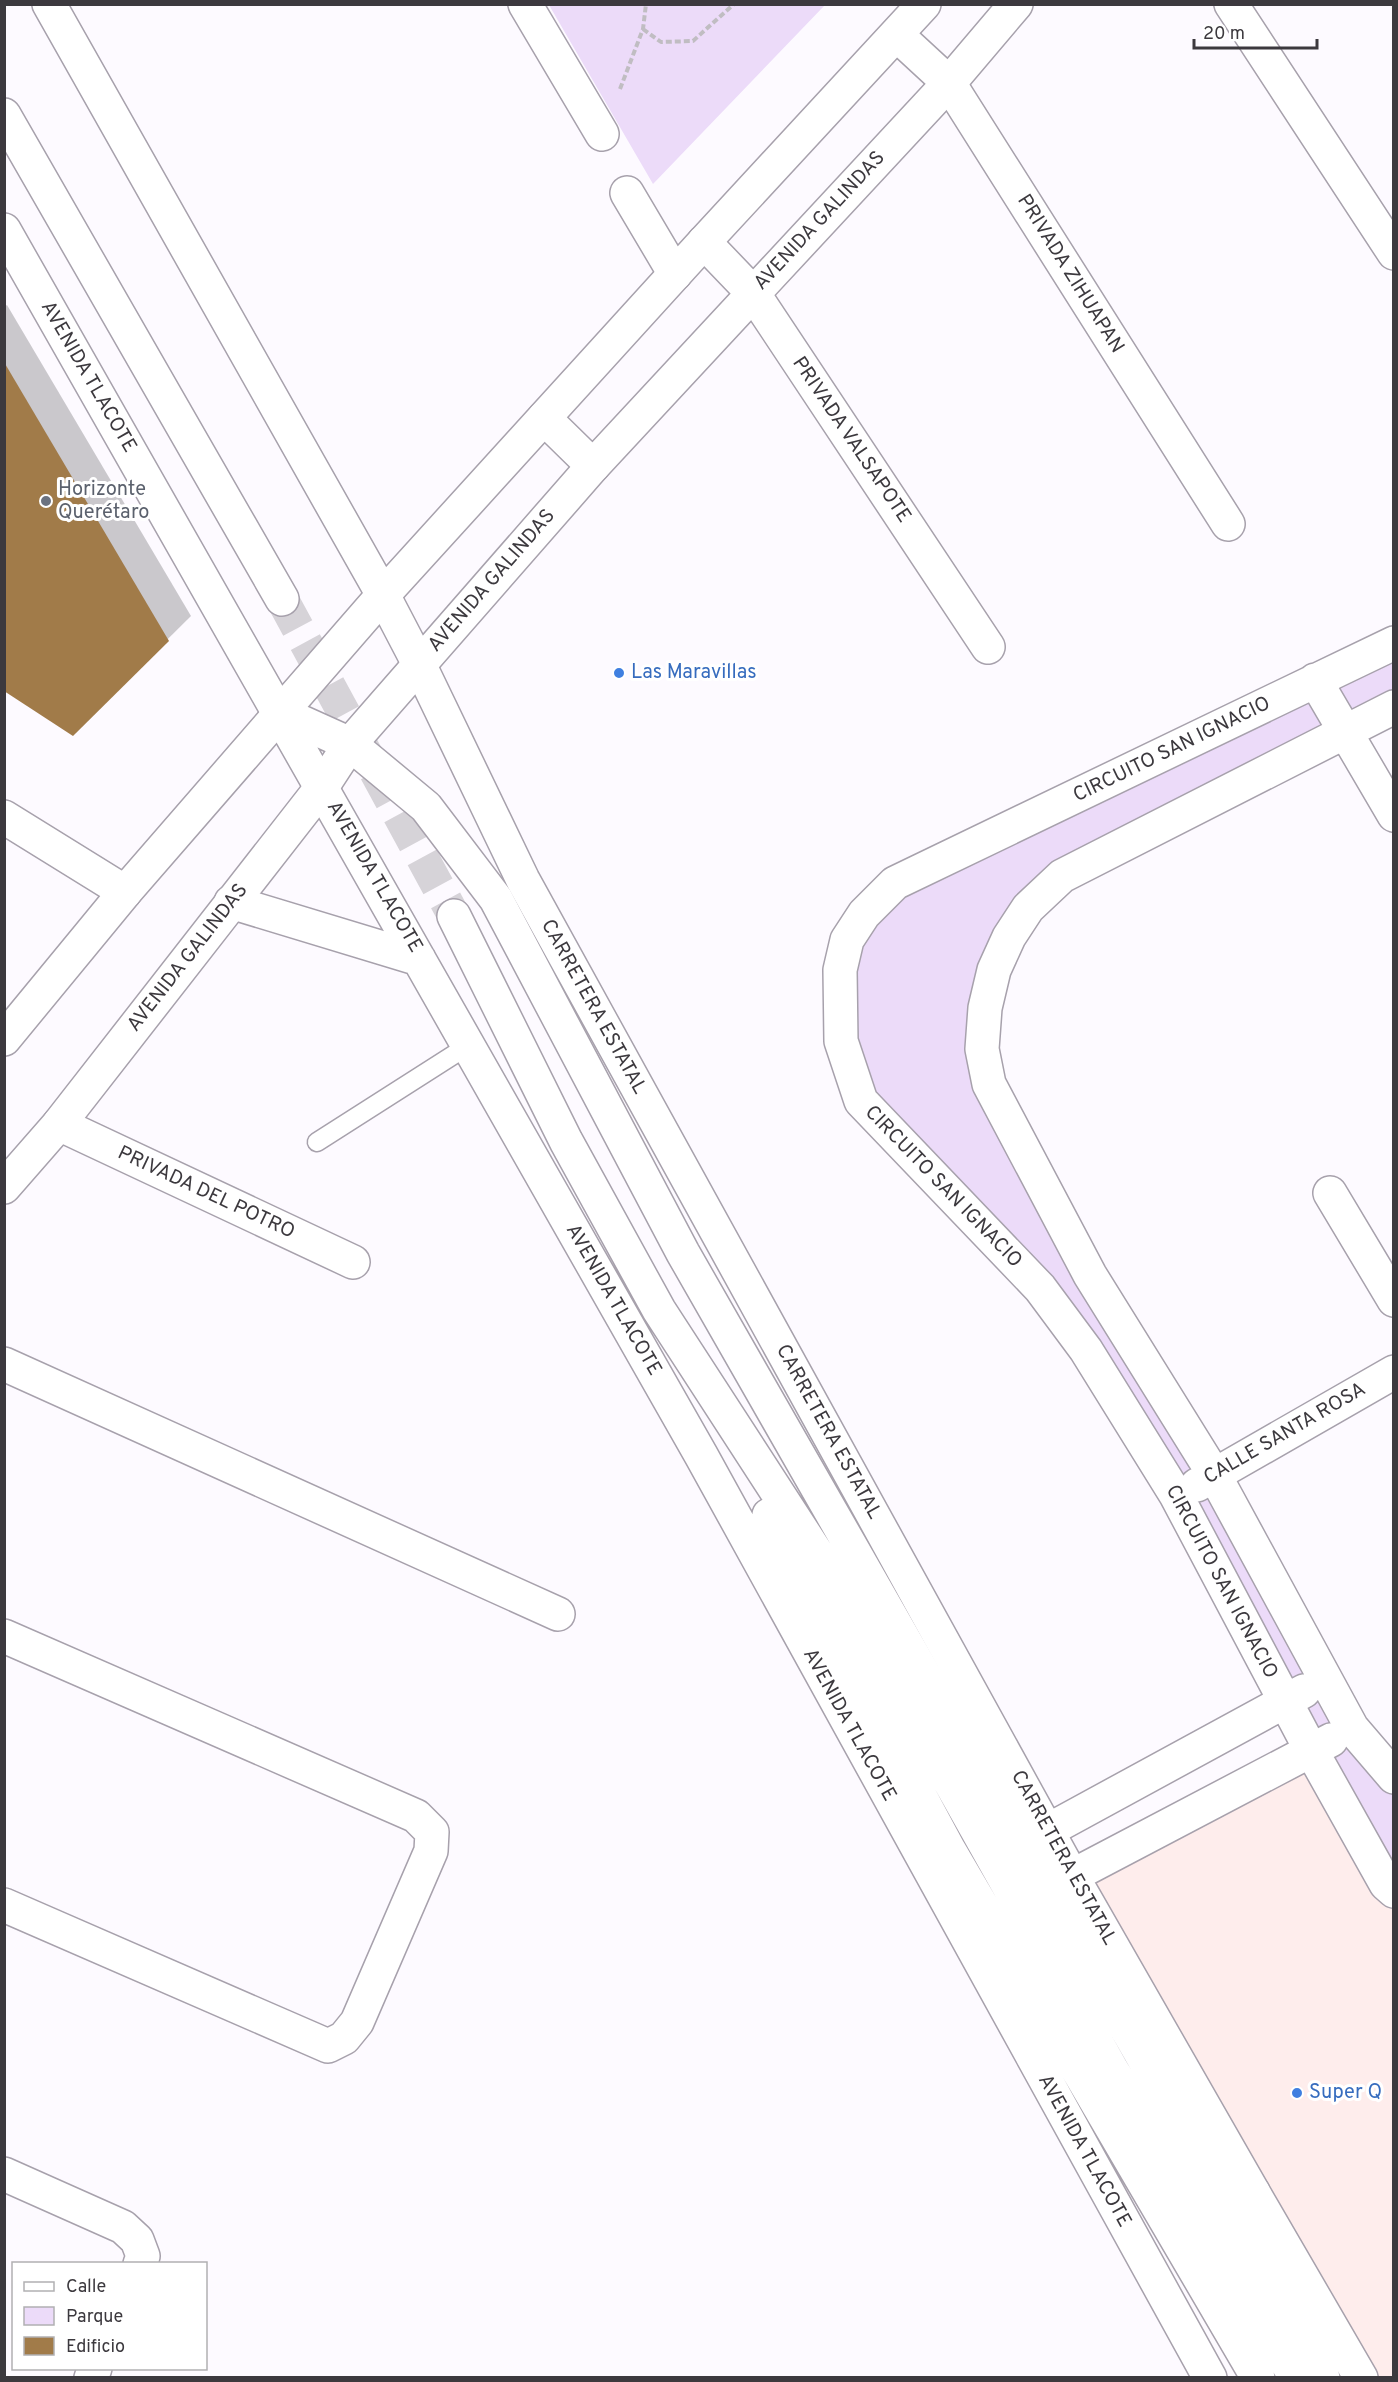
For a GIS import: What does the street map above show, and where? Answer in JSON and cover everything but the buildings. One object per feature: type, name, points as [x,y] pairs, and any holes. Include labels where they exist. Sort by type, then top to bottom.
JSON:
[{"type":"street","name":"CARRETERA ESTATAL","points":[[49,4],[383,595],[419,664],[523,880],[1047,1831],[1361,2378]]},
{"type":"street","points":[[525,4],[602,134]]},
{"type":"street","points":[[4,1039],[125,892],[383,595],[924,4]]},
{"type":"street","name":"AVENIDA GALINDAS","points":[[4,1186],[59,1124],[322,787],[350,744],[379,714],[419,664],[593,466],[949,83],[1016,4]]},
{"type":"street","points":[[1231,4],[1394,253]]},
{"type":"street","name":"PRIVADA ZIHUAPAN","points":[[897,35],[949,83],[1228,524]]},
{"type":"street","points":[[4,115],[282,599]]},
{"type":"street","points":[[627,193],[675,274]]},
{"type":"street","name":"AVENIDA TLACOTE","points":[[4,230],[701,1455],[1210,2378]]},
{"type":"street","name":"PRIVADA VALSAPOTE","points":[[704,242],[753,293],[988,647]]},
{"type":"street","points":[[544,418],[593,466]]},
{"type":"street","name":"CIRCUITO SAN IGNACIO","points":[[1394,643],[895,883],[864,914],[847,940],[840,970],[841,1041],[861,1101],[1040,1288],[1086,1350],[1176,1495],[1311,1750],[1386,1884],[1394,1891]]},
{"type":"street","points":[[1315,680],[1394,815]]},
{"type":"street","points":[[1394,707],[1062,876],[1028,908],[1009,937],[994,970],[985,1008],[982,1049],[989,1084],[1090,1275],[1215,1476],[1352,1728],[1394,1777]]},
{"type":"street","points":[[279,712],[350,744],[426,807],[496,899],[683,1253],[1283,2304],[1323,2378]]},
{"type":"street","points":[[4,817],[125,892]]},
{"type":"street","points":[[231,902],[419,958]]},
{"type":"street","name":"AVENIDA TLACOTE","points":[[454,916],[566,1141],[659,1310],[851,1606],[1112,2070],[1202,2217],[1296,2378]]},
{"type":"street","name":"PRIVADA DEL POTRO","points":[[59,1124],[353,1262]]},
{"type":"street","points":[[1330,1192],[1394,1300]]},
{"type":"street","points":[[659,1310],[948,1848],[1258,2378]]},
{"type":"street","points":[[4,1364],[558,1614]]},
{"type":"street","name":"CALLE SANTA ROSA","points":[[1176,1495],[1215,1476],[1394,1372]]},
{"type":"street","points":[[4,1636],[416,1816],[432,1832],[431,1851],[357,2022],[344,2038],[328,2046],[4,1905]]},
{"type":"street","points":[[1047,1831],[1326,1679]]},
{"type":"street","points":[[1072,1876],[1352,1728]]},
{"type":"street","points":[[4,2174],[123,2228],[137,2240],[143,2256],[141,2262]]},
{"type":"lane","points":[[317,1142],[469,1045]]},
{"type":"path","points":[[602,134],[643,29],[646,4]]},
{"type":"path","points":[[643,29],[661,42],[693,41],[734,4]]},
{"type":"shaded area","points":[[1311,1750],[1393,1891],[1393,2377],[1361,2377],[1072,1876]]},
{"type":"green space","points":[[549,5],[825,5],[653,184]]},
{"type":"green space","points":[[1393,643],[1393,707],[1062,876],[1009,937],[989,1084],[1393,1777],[1393,1891],[1086,1350],[861,1101],[840,970],[864,914]]},
{"type":"tunnel","points":[[282,599],[454,916]]},
{"type":"place","name":"Horizonte Querétaro","points":[[46,501]]},
{"type":"place","name":"Las Maravillas","points":[[619,673]]},
{"type":"place","name":"Super Q","points":[[1297,2093]]}]
